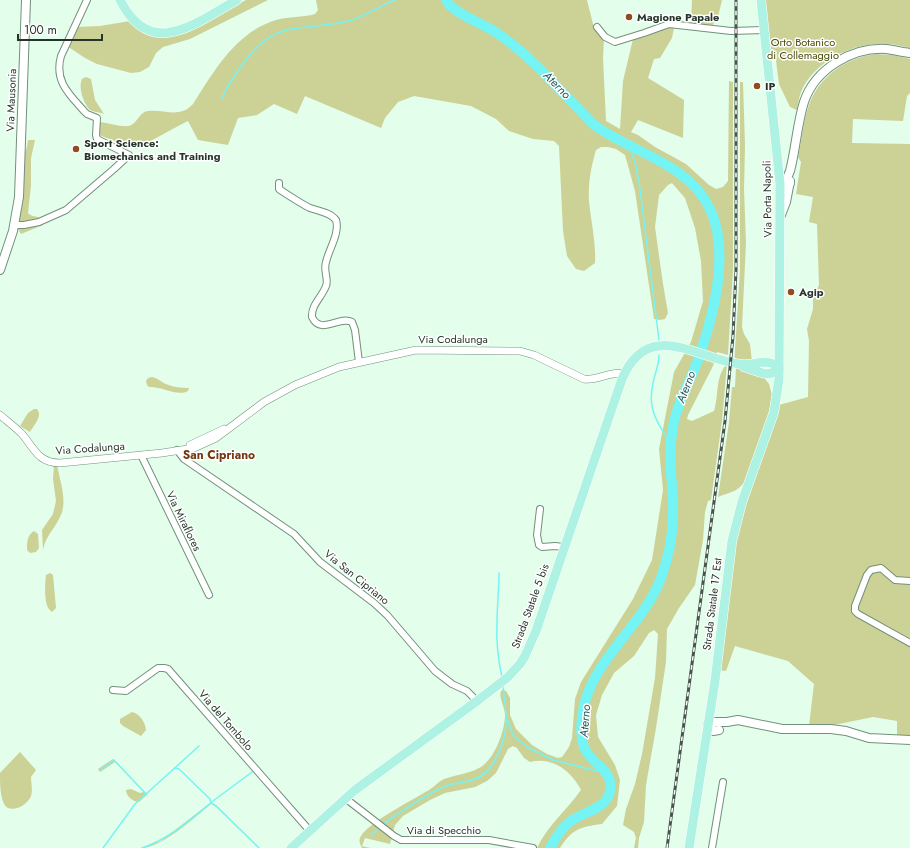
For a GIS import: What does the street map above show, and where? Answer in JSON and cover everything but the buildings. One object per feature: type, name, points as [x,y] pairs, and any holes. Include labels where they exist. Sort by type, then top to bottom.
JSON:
[{"type":"main road","name":"Via Mausonia","points":[[0,270],[8,249],[18,207],[26,0]]},
{"type":"main road","points":[[120,0],[127,12],[137,24],[150,31],[164,34],[177,32],[187,28],[237,0]]},
{"type":"main road","name":"Via Porta Napoli","points":[[761,0],[785,179],[781,214],[779,368]]},
{"type":"main road","points":[[785,179],[793,161],[805,101],[813,84],[823,73],[844,58],[861,52],[886,49],[910,53]]},
{"type":"main road","points":[[763,362],[772,354],[779,341]]},
{"type":"main road","name":"Strada Statale 5 bis","points":[[291,848],[345,798],[508,678],[520,664],[536,631],[625,374],[629,366],[638,356],[649,349],[662,345],[683,348],[712,358],[730,364],[751,368],[770,374],[779,368],[771,362],[741,365],[712,358]]},
{"type":"main road","name":"Strada Statale 17 Est","points":[[690,848],[734,532],[742,502],[768,431],[776,397],[779,368]]},
{"type":"main road","points":[[761,372],[767,376],[772,383],[776,397]]},
{"type":"main road","points":[[710,711],[720,726]]},
{"type":"main road","points":[[708,725],[713,731],[720,726],[738,720],[782,729],[831,729],[846,731],[868,738],[910,740]]},
{"type":"main road","points":[[705,743],[720,726]]},
{"type":"street","points":[[14,224],[40,222],[66,210],[129,155],[97,139],[97,118],[87,114],[83,110],[64,88],[60,78],[59,66],[61,56],[87,0]]},
{"type":"street","points":[[597,27],[605,37],[615,42],[669,24],[731,31],[764,30]]},
{"type":"street","points":[[279,183],[279,189],[283,192],[306,206],[331,215],[336,220],[337,230],[324,267],[326,284],[313,308],[312,317],[316,323],[323,326],[344,320],[352,322],[355,327],[359,362]]},
{"type":"street","name":"Via Codalunga","points":[[0,415],[20,433],[36,454],[52,463],[64,463],[177,450],[228,427],[284,390],[333,369],[416,350],[520,351],[534,355],[584,379],[618,373],[625,374]]},
{"type":"street","name":"Via San Cipriano","points":[[177,450],[184,459],[294,534],[320,562],[374,603],[387,615],[435,671],[452,684],[469,692],[477,701]]},
{"type":"street","name":"Via Miraflores","points":[[141,455],[208,595]]},
{"type":"street","points":[[540,509],[537,534],[539,545],[542,547],[564,547]]},
{"type":"street","points":[[910,581],[895,580],[881,568],[871,570],[867,575],[854,606],[858,614],[910,643]]},
{"type":"street","name":"Via del Tombolo","points":[[113,690],[126,690],[158,668],[168,670],[310,831]]},
{"type":"street","points":[[712,848],[723,782]]},
{"type":"street","name":"Via di Specchio","points":[[345,798],[401,840],[489,840],[533,848]]},
{"type":"green space","points":[[246,0],[268,0],[190,39],[163,47],[156,53],[149,67],[140,72],[131,73],[97,64],[67,46],[76,27],[100,26],[130,21],[139,29],[191,29]]},
{"type":"green space","points":[[316,0],[587,0],[593,24],[604,39],[603,58],[606,121],[620,129],[623,81],[633,39],[665,27],[674,28],[672,38],[660,58],[654,59],[648,78],[684,100],[683,138],[638,120],[631,132],[686,164],[709,185],[716,189],[723,187],[728,181],[729,81],[733,82],[733,270],[728,355],[717,352],[713,366],[687,419],[692,421],[714,411],[719,380],[723,369],[727,364],[722,421],[711,500],[708,501],[705,512],[703,540],[695,585],[667,629],[666,662],[646,785],[644,822],[639,838],[638,848],[634,848],[636,838],[634,832],[623,825],[626,809],[635,784],[642,754],[655,678],[658,634],[654,630],[649,633],[634,656],[614,673],[602,695],[596,715],[598,737],[615,765],[620,780],[617,806],[602,824],[588,826],[577,830],[564,842],[560,848],[537,848],[546,832],[581,790],[572,777],[560,767],[546,761],[530,762],[524,758],[517,748],[513,746],[508,749],[496,773],[487,781],[475,787],[445,793],[403,816],[395,825],[390,844],[365,838],[362,846],[370,848],[362,848],[359,841],[365,831],[372,825],[429,790],[442,780],[479,768],[489,759],[498,745],[503,729],[505,712],[500,695],[502,690],[506,691],[510,698],[510,715],[516,729],[532,745],[547,754],[558,758],[562,757],[569,747],[572,738],[575,699],[581,682],[633,599],[652,560],[663,490],[659,449],[674,372],[691,342],[703,301],[701,261],[695,228],[685,198],[672,183],[668,185],[659,195],[655,227],[668,313],[665,319],[660,320],[654,319],[635,191],[625,155],[616,149],[601,147],[596,150],[594,156],[590,175],[589,194],[595,247],[595,263],[584,271],[576,269],[567,256],[563,231],[559,146],[554,141],[533,139],[509,131],[496,119],[471,106],[414,96],[398,102],[385,118],[381,128],[305,96],[297,114],[274,104],[257,115],[238,118],[228,145],[198,140],[188,121],[136,149],[99,135],[100,122],[129,126],[134,123],[142,113],[148,111],[177,112],[188,109],[227,54],[238,43],[262,26],[276,20],[315,14],[318,10]]},
{"type":"green space","points":[[692,0],[722,0],[718,17],[712,26],[691,23]]},
{"type":"green space","name":"Orto Botanico di Collemaggio","points":[[764,0],[910,0],[910,48],[892,44],[874,44],[848,50],[836,56],[815,71],[807,81],[800,94],[797,110],[790,107],[779,84],[775,53],[771,53]]},
{"type":"green space","points":[[877,54],[893,55],[910,59],[910,93],[907,96],[903,121],[853,119],[852,143],[910,144],[910,737],[897,736],[897,721],[873,717],[834,725],[809,726],[814,684],[788,661],[735,646],[726,671],[719,670],[735,542],[739,525],[779,405],[808,397],[809,341],[807,329],[813,309],[813,299],[819,285],[817,224],[809,222],[813,197],[796,194],[801,162],[798,157],[805,117],[814,95],[827,77],[845,64],[855,59]]},
{"type":"green space","points":[[86,77],[91,79],[95,100],[104,114],[90,110],[85,102],[82,94],[81,82],[82,79]]},
{"type":"green space","points":[[740,82],[743,82],[746,243],[742,327],[750,344],[752,362],[769,384],[772,395],[769,413],[748,477],[738,489],[718,497],[729,422],[732,387],[735,387],[736,367],[734,366],[740,270]]},
{"type":"green space","points":[[28,140],[35,140],[31,158],[31,185],[28,213],[39,217],[43,225],[21,234],[18,229],[23,195],[24,155]]},
{"type":"green space","points":[[152,377],[171,386],[189,388],[188,391],[179,393],[149,387],[146,381],[148,378]]},
{"type":"green space","points":[[34,409],[37,409],[39,415],[30,432],[20,426],[28,413]]},
{"type":"green space","points":[[54,465],[57,465],[63,491],[63,505],[58,522],[48,536],[43,550],[42,530],[53,514],[56,501],[53,479]]},
{"type":"green space","points":[[34,531],[38,534],[39,548],[36,552],[30,553],[27,550],[27,542],[30,535]]},
{"type":"green space","points":[[50,573],[53,575],[56,608],[52,612],[47,605],[45,595],[46,575]]},
{"type":"green space","points":[[132,712],[140,716],[145,724],[146,730],[141,736],[120,723],[120,719]]},
{"type":"green space","points":[[20,752],[36,770],[31,777],[32,791],[29,799],[19,808],[10,809],[4,804],[0,789],[0,773]]},
{"type":"green space","points":[[113,759],[148,794],[139,802],[130,798],[126,790],[131,789],[140,793],[144,792],[115,762],[100,772],[98,769]]},
{"type":"green space","points":[[210,799],[213,804],[216,805],[260,848],[216,806],[211,804],[168,838],[149,847],[141,848],[161,841],[210,803]]},
{"type":"waterway","points":[[222,98],[229,84],[243,64],[255,49],[266,39],[290,29],[348,21],[395,0]]},
{"type":"waterway","name":"Aterno","points":[[446,0],[449,5],[461,14],[497,33],[523,53],[593,124],[624,143],[658,160],[688,180],[700,193],[710,209],[716,226],[719,245],[718,285],[714,305],[704,343],[679,405],[674,423],[670,450],[673,521],[671,540],[664,569],[653,595],[643,611],[608,657],[598,673],[589,689],[584,706],[581,730],[584,748],[591,758],[607,774],[611,784],[610,791],[608,797],[599,806],[567,824],[559,833],[550,848]]},
{"type":"waterway","points":[[629,146],[635,162],[639,182],[659,340]]},
{"type":"waterway","points":[[659,355],[658,366],[651,392],[651,400],[657,422],[670,443]]},
{"type":"waterway","points":[[499,573],[497,636],[498,657],[502,677]]},
{"type":"waterway","points":[[383,824],[412,804],[435,791],[448,785],[477,778],[488,770],[498,753],[505,735],[506,707],[503,686]]},
{"type":"waterway","points":[[507,719],[513,735],[527,747],[553,760],[601,772],[609,778]]},
{"type":"waterway","points":[[103,848],[135,804],[199,746]]},
{"type":"waterway","points":[[100,770],[114,760],[146,794]]},
{"type":"waterway","points":[[175,768],[179,769],[210,799],[211,803],[216,806],[259,848]]},
{"type":"waterway","points":[[213,801],[252,772]]},
{"type":"waterway","points":[[142,848],[161,840],[212,802]]},
{"type":"waterway","points":[[371,835],[379,828]]},
{"type":"railway","points":[[667,848],[725,421],[733,336],[736,270],[736,0]]},
{"type":"place","name":"Magione Papale","points":[[629,17]]},
{"type":"place","name":"IP","points":[[757,86]]},
{"type":"place","name":"Sport Science: Biomechanics and Training","points":[[76,149]]},
{"type":"place","name":"Agip","points":[[791,292]]},
{"type":"district","name":"San Cipriano","points":[[219,455]]}]
